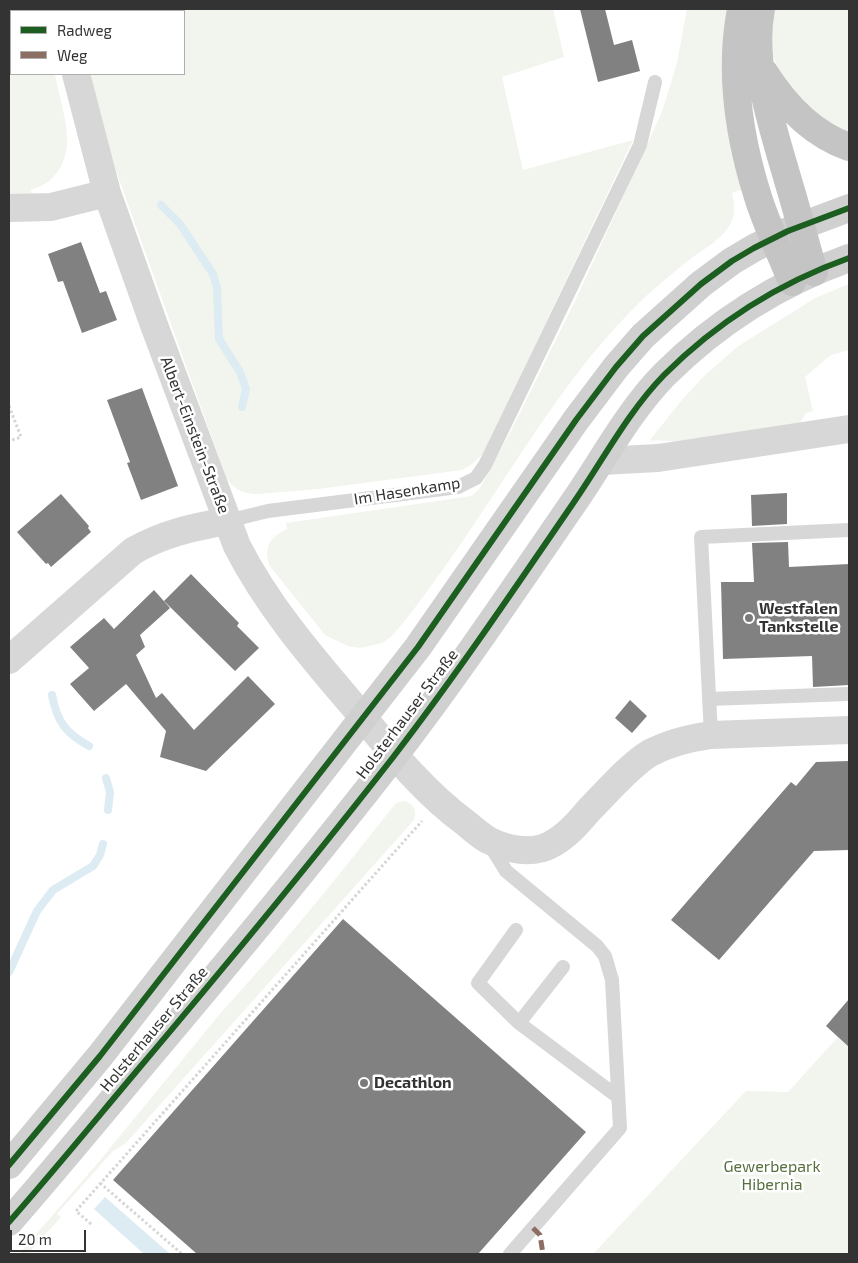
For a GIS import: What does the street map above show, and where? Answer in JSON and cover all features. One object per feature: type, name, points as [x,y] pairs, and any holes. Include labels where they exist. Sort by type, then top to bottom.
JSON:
[{"type":"highway","points":[[741,9],[737,50],[737,100],[755,187],[774,237],[803,277]]},
{"type":"highway","points":[[761,9],[759,40],[766,100],[800,226],[803,277]]},
{"type":"highway","points":[[761,66],[774,88],[792,109],[828,137],[849,147]]},
{"type":"main road","name":"Holsterhauser Straße","points":[[9,1165],[100,1056],[418,648],[576,420],[642,336],[702,284],[732,261],[774,237],[849,208]]},
{"type":"main road","name":"Holsterhauser Straße","points":[[9,1222],[258,927],[394,756],[453,677],[602,461],[630,417],[663,376],[720,326],[760,299],[803,277],[849,258]]},
{"type":"street","name":"Albert-Einstein-Straße","points":[[76,75],[107,193],[227,520],[248,568],[274,608],[394,756],[439,802],[487,840]]},
{"type":"street","points":[[9,208],[51,207],[107,193]]},
{"type":"street","points":[[602,461],[658,458],[849,429]]},
{"type":"street","name":"Im Hasenkamp","points":[[9,660],[134,551],[153,540],[175,532],[227,520]]},
{"type":"street","points":[[487,840],[520,849],[536,849],[550,846],[568,833],[618,780],[647,755],[690,738],[711,735],[849,730]]},
{"type":"lane","name":"Im Hasenkamp","points":[[227,520],[268,511],[458,487],[476,478],[486,465],[640,145],[655,82]]},
{"type":"lane","points":[[711,735],[701,537],[849,530]]},
{"type":"lane","points":[[710,699],[849,694]]},
{"type":"lane","points":[[487,840],[506,871],[597,946],[605,956],[612,980],[620,1128],[510,1254]]},
{"type":"lane","points":[[516,930],[478,983],[519,1023],[618,1097]]},
{"type":"lane","points":[[519,1023],[563,966]]},
{"type":"path","points":[[9,406],[20,437],[9,441]]},
{"type":"path","points":[[92,1224],[76,1211],[439,802]]},
{"type":"path","points":[[100,1183],[182,1254]]},
{"type":"green space","points":[[553,9],[564,57],[502,77],[523,170],[633,140],[483,454],[471,465],[462,470],[318,489],[257,494],[247,493],[232,485],[226,477],[111,157],[90,75],[185,75],[185,10],[81,10]]},
{"type":"green space","points":[[687,9],[729,9],[744,189],[732,193],[734,212],[731,223],[723,234],[643,299],[601,344],[526,445],[433,583],[391,637],[382,643],[360,648],[348,646],[325,635],[269,565],[267,552],[270,543],[276,535],[287,529],[286,523],[472,496],[480,488],[513,427],[575,301],[662,112],[677,63]]},
{"type":"green space","points":[[772,9],[849,9],[849,134],[835,127],[809,108],[788,84],[779,70],[769,40]]},
{"type":"green space","points":[[10,52],[10,75],[55,75],[67,130],[67,144],[65,158],[59,170],[49,181],[31,190],[32,198],[9,200]]},
{"type":"green space","points":[[849,284],[849,350],[831,355],[805,377],[813,411],[806,413],[800,423],[678,441],[649,441],[703,377],[737,347],[815,298]]},
{"type":"green space","points":[[404,801],[411,804],[414,808],[414,820],[125,1144],[113,1151],[57,1214],[61,1217],[28,1254],[19,1254],[97,1164],[219,1015],[274,953],[396,803]]},
{"type":"green space","name":"Gewerbepark Hibernia","points":[[838,1037],[849,1047],[849,1254],[593,1254],[746,1091],[788,1092]]},
{"type":"shaded area","points":[[105,1197],[170,1254],[144,1254],[94,1209]]},
{"type":"building","points":[[580,9],[605,9],[614,45],[632,40],[640,71],[598,82]]},
{"type":"building","points":[[81,242],[100,293],[106,291],[117,320],[82,333],[63,281],[58,282],[48,254]]},
{"type":"building","points":[[142,388],[178,486],[141,500],[127,463],[130,462],[107,400]]},
{"type":"building","points":[[787,493],[787,524],[752,526],[751,495]]},
{"type":"building","points":[[61,494],[89,526],[88,528],[91,532],[51,567],[17,532]]},
{"type":"building","points":[[788,542],[789,567],[849,564],[849,685],[813,687],[812,656],[723,659],[721,582],[754,582],[752,543]]},
{"type":"building","points":[[191,574],[239,623],[237,626],[259,648],[235,671],[164,601]]},
{"type":"building","points":[[154,590],[170,608],[140,635],[145,647],[136,655],[156,698],[162,693],[194,730],[248,676],[275,704],[206,771],[160,757],[166,731],[126,684],[94,711],[70,684],[89,668],[70,647],[104,618],[114,629]]},
{"type":"building","points":[[630,700],[647,716],[632,733],[615,718]]},
{"type":"building","points":[[849,761],[849,850],[814,851],[719,960],[671,920],[791,782],[796,786],[816,762]]},
{"type":"building","name":"Decathlon","points":[[343,919],[586,1132],[478,1254],[197,1254],[113,1180]]},
{"type":"building","points":[[849,999],[849,1047],[826,1026]]},
{"type":"waterway","points":[[161,205],[180,224],[213,274],[217,288],[219,339],[240,372],[246,389],[242,407]]},
{"type":"waterway","points":[[52,695],[63,725],[74,736],[89,746]]},
{"type":"waterway","points":[[106,778],[110,792],[108,810]]},
{"type":"waterway","points":[[9,972],[37,911],[53,890],[93,866],[100,855],[103,844]]},
{"type":"marked path","points":[[533,1228],[540,1235],[543,1254]]},
{"type":"cycle path","points":[[9,1165],[100,1056],[418,647],[576,420],[616,367],[643,336],[701,284],[732,261],[788,231],[849,208]]},
{"type":"cycle path","points":[[9,1222],[233,955],[394,756],[486,630],[574,502],[627,420],[651,389],[684,356],[727,321],[798,279],[849,258]]},
{"type":"place","name":"Westfalen Tankstelle","points":[[749,618]]},
{"type":"place","name":"Decathlon","points":[[364,1083]]}]
